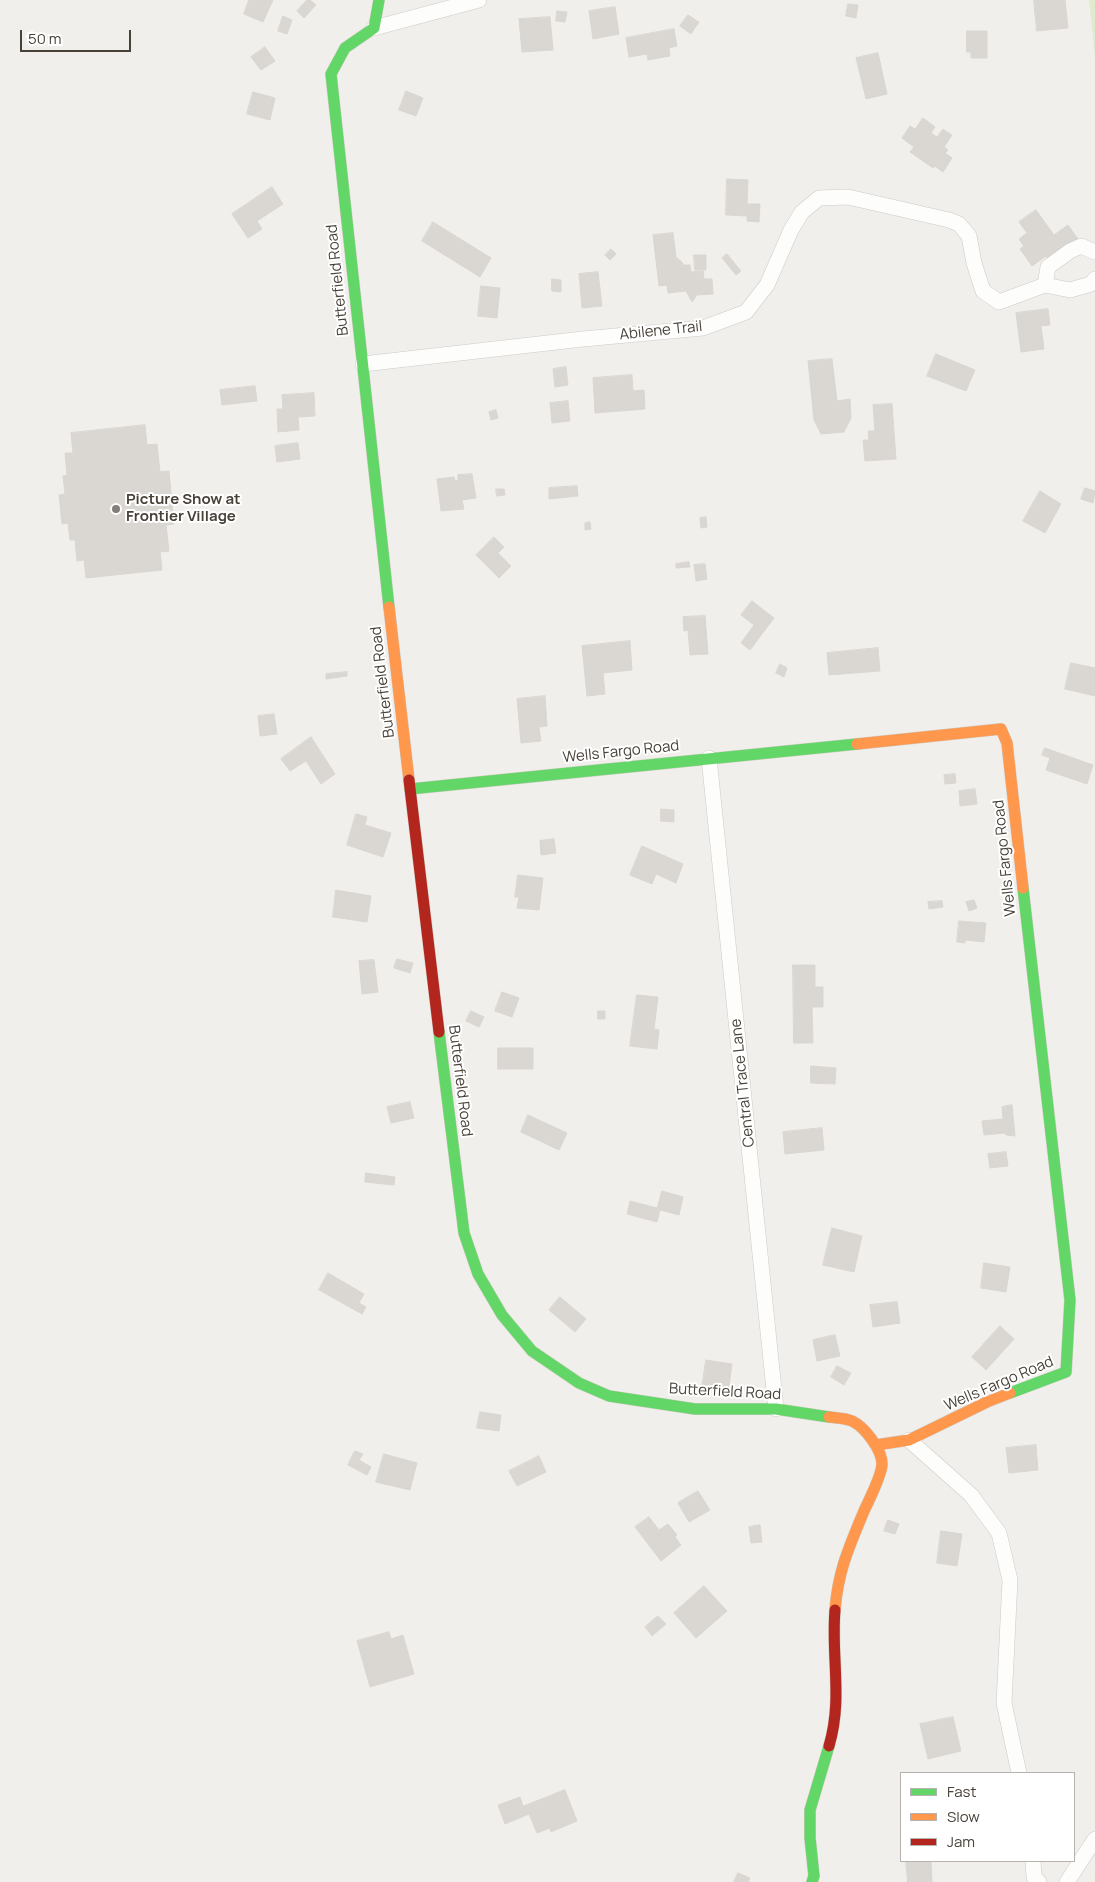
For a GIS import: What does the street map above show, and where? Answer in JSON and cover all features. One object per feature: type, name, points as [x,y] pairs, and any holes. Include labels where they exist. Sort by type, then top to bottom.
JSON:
[{"type":"street","points":[[379,0],[374,28],[479,0]]},
{"type":"street","name":"Butterfield Road","points":[[374,28],[345,48],[331,74],[437,1021],[464,1233],[478,1274],[494,1303],[532,1351],[579,1383],[609,1396],[695,1408],[776,1409],[852,1420],[866,1432],[876,1445]]},
{"type":"street","name":"Abilene Trail","points":[[363,364],[583,339],[704,328],[746,312],[767,285],[791,230],[802,212],[820,198],[848,197],[960,224],[969,236],[974,262],[983,291],[999,302],[1045,285]]},
{"type":"street","points":[[1095,252],[1081,246],[1070,251],[1048,267],[1045,285],[1070,290],[1092,284],[1095,279]]},
{"type":"street","name":"Wells Fargo Road","points":[[410,789],[1001,728],[1007,742],[1070,1300],[1066,1372],[987,1402],[909,1440],[876,1445]]},
{"type":"street","name":"Central Trace Lane","points":[[710,758],[776,1409]]},
{"type":"street","points":[[909,1440],[971,1495],[999,1533],[1010,1580],[1004,1703],[1019,1772]]},
{"type":"street","points":[[812,1882],[814,1876],[810,1838],[810,1810],[835,1726],[837,1706],[834,1619],[837,1585],[845,1557],[882,1464],[876,1445]]},
{"type":"street","points":[[1067,1882],[1095,1839]]},
{"type":"street","points":[[1033,1862],[1034,1877],[1039,1882]]},
{"type":"green space","points":[[1089,0],[1095,0],[1095,56]]},
{"type":"building","points":[[249,0],[273,0],[263,22],[244,14]]},
{"type":"building","points":[[307,0],[316,5],[304,18],[297,11]]},
{"type":"building","points":[[1034,0],[1065,0],[1068,28],[1037,31]]},
{"type":"building","points":[[848,4],[858,5],[856,18],[846,16]]},
{"type":"building","points":[[615,7],[619,34],[593,39],[589,11]]},
{"type":"building","points":[[557,11],[567,12],[565,22],[556,21]]},
{"type":"building","points":[[688,15],[699,22],[691,34],[680,26]]},
{"type":"building","points":[[283,16],[292,20],[287,34],[278,31]]},
{"type":"building","points":[[550,17],[553,50],[522,52],[519,19]]},
{"type":"building","points":[[674,29],[677,46],[669,48],[670,56],[648,60],[647,54],[629,57],[626,38]]},
{"type":"building","points":[[967,31],[987,31],[987,58],[971,58],[971,52],[967,52]]},
{"type":"building","points":[[265,47],[275,61],[261,70],[251,57]]},
{"type":"building","points":[[878,53],[887,94],[866,99],[856,58]]},
{"type":"building","points":[[406,91],[423,98],[416,116],[399,110]]},
{"type":"building","points":[[253,92],[275,98],[270,120],[247,114]]},
{"type":"building","points":[[923,118],[935,127],[931,133],[937,137],[943,129],[952,135],[944,147],[948,150],[945,153],[952,158],[943,172],[935,166],[933,168],[910,152],[914,147],[902,138],[910,126],[915,129]]},
{"type":"building","points":[[727,179],[748,180],[747,204],[760,204],[759,222],[747,221],[747,216],[726,215]]},
{"type":"building","points":[[272,187],[283,204],[257,221],[262,229],[248,238],[232,214]]},
{"type":"building","points":[[1036,210],[1054,235],[1068,225],[1078,239],[1049,260],[1046,256],[1032,266],[1020,249],[1024,246],[1019,239],[1027,233],[1019,222]]},
{"type":"building","points":[[433,222],[491,258],[480,277],[422,241]]},
{"type":"building","points":[[673,233],[676,257],[683,265],[690,265],[691,272],[703,271],[704,279],[712,279],[713,294],[697,295],[692,302],[686,291],[668,293],[667,285],[659,286],[653,235]]},
{"type":"building","points":[[611,249],[616,254],[610,260],[605,255]]},
{"type":"building","points":[[727,254],[741,271],[736,275],[722,258]]},
{"type":"building","points":[[694,255],[706,255],[706,270],[695,270]]},
{"type":"building","points":[[598,272],[602,306],[582,308],[579,274]]},
{"type":"building","points":[[552,279],[561,280],[561,292],[552,291]]},
{"type":"building","points":[[481,286],[500,288],[497,318],[478,316]]},
{"type":"building","points":[[1048,309],[1050,325],[1041,326],[1044,349],[1021,352],[1016,313]]},
{"type":"building","points":[[936,354],[975,370],[966,391],[927,376]]},
{"type":"building","points":[[832,359],[837,401],[850,399],[851,418],[844,432],[821,434],[814,420],[808,361]]},
{"type":"building","points":[[566,367],[568,385],[555,387],[553,369]]},
{"type":"building","points":[[632,375],[633,391],[644,390],[645,409],[595,413],[593,378]]},
{"type":"building","points":[[255,386],[257,401],[222,405],[220,390]]},
{"type":"building","points":[[314,393],[315,416],[298,417],[299,430],[278,432],[277,409],[283,409],[282,395]]},
{"type":"building","points":[[568,401],[570,421],[552,423],[550,403]]},
{"type":"building","points":[[892,404],[896,459],[865,461],[863,440],[869,440],[868,431],[875,431],[873,405]]},
{"type":"building","points":[[496,410],[498,418],[491,420],[489,412]]},
{"type":"building","name":"Picture Show at Frontier Village","points":[[145,425],[147,445],[157,444],[160,472],[169,471],[174,524],[166,525],[169,551],[160,552],[162,570],[86,578],[84,560],[77,561],[75,540],[70,540],[68,523],[62,524],[59,495],[65,494],[63,476],[67,475],[65,453],[73,453],[71,433]]},
{"type":"building","points":[[298,443],[300,459],[277,462],[275,446]]},
{"type":"building","points":[[472,474],[476,498],[462,500],[464,509],[441,511],[437,479],[454,477],[455,481],[458,480],[458,475]]},
{"type":"building","points":[[577,486],[578,496],[549,499],[549,488]]},
{"type":"building","points":[[1085,488],[1095,491],[1093,503],[1081,499]]},
{"type":"building","points":[[496,489],[504,489],[505,495],[497,496]]},
{"type":"building","points":[[1040,491],[1061,504],[1045,533],[1023,521]]},
{"type":"building","points":[[706,517],[707,527],[701,528],[700,518]]},
{"type":"building","points":[[590,522],[591,529],[585,530],[585,523]]},
{"type":"building","points":[[494,537],[504,547],[498,553],[511,566],[499,578],[476,555]]},
{"type":"building","points":[[689,562],[690,567],[676,568],[676,564]]},
{"type":"building","points":[[705,564],[707,579],[696,581],[694,565]]},
{"type":"building","points":[[752,601],[774,618],[750,650],[741,643],[754,625],[741,615]]},
{"type":"building","points":[[705,616],[708,654],[690,655],[688,630],[684,631],[683,617]]},
{"type":"building","points":[[630,641],[632,670],[603,673],[605,694],[587,696],[582,646]]},
{"type":"building","points":[[878,648],[880,671],[829,675],[827,653]]},
{"type":"building","points":[[1071,663],[1095,668],[1095,696],[1065,689]]},
{"type":"building","points":[[780,664],[787,668],[784,677],[776,673]]},
{"type":"building","points":[[347,672],[347,676],[326,679],[326,674]]},
{"type":"building","points":[[545,696],[547,726],[539,727],[541,741],[521,743],[517,699]]},
{"type":"building","points":[[274,714],[277,734],[260,736],[258,716]]},
{"type":"building","points":[[311,737],[335,774],[321,784],[306,761],[290,771],[281,759]]},
{"type":"building","points":[[1045,748],[1093,765],[1087,784],[1046,770],[1050,758],[1042,755]]},
{"type":"building","points":[[955,774],[956,783],[945,784],[944,775]]},
{"type":"building","points":[[975,789],[977,804],[960,806],[959,791]]},
{"type":"building","points":[[661,809],[674,810],[674,822],[661,821]]},
{"type":"building","points":[[356,814],[367,817],[365,825],[391,833],[383,857],[347,845]]},
{"type":"building","points":[[554,839],[556,853],[541,855],[540,841]]},
{"type":"building","points":[[642,846],[683,864],[676,883],[656,874],[652,884],[630,875]]},
{"type":"building","points":[[518,875],[543,878],[539,910],[517,908],[519,897],[515,897]]},
{"type":"building","points":[[336,890],[371,896],[367,922],[333,917]]},
{"type":"building","points":[[974,900],[977,908],[969,911],[966,902]]},
{"type":"building","points":[[942,901],[943,907],[929,909],[928,902]]},
{"type":"building","points":[[959,921],[986,923],[984,942],[965,940],[965,943],[957,942]]},
{"type":"building","points":[[397,959],[413,963],[410,973],[394,968]]},
{"type":"building","points":[[374,960],[378,992],[362,994],[359,961]]},
{"type":"building","points":[[793,965],[815,965],[815,987],[823,987],[823,1007],[812,1007],[813,1043],[794,1043]]},
{"type":"building","points":[[502,992],[519,998],[512,1017],[495,1011]]},
{"type":"building","points":[[637,995],[658,997],[654,1029],[659,1030],[657,1049],[630,1046]]},
{"type":"building","points":[[471,1011],[484,1017],[479,1027],[466,1021]]},
{"type":"building","points":[[598,1011],[605,1011],[605,1019],[598,1019]]},
{"type":"building","points":[[498,1048],[533,1048],[533,1069],[498,1069]]},
{"type":"building","points":[[811,1066],[836,1068],[835,1084],[811,1083]]},
{"type":"building","points":[[410,1102],[414,1118],[391,1123],[387,1107]]},
{"type":"building","points":[[1012,1105],[1015,1136],[1006,1135],[1005,1133],[984,1135],[982,1121],[1003,1119],[1002,1107]]},
{"type":"building","points":[[528,1115],[567,1133],[559,1150],[521,1132]]},
{"type":"building","points":[[822,1128],[824,1150],[785,1154],[783,1132]]},
{"type":"building","points":[[1006,1152],[1008,1166],[990,1168],[988,1154]]},
{"type":"building","points":[[366,1173],[395,1177],[394,1185],[365,1182]]},
{"type":"building","points":[[662,1191],[683,1197],[679,1215],[660,1210],[657,1222],[627,1214],[630,1201],[657,1208]]},
{"type":"building","points":[[832,1228],[862,1236],[854,1272],[823,1265]]},
{"type":"building","points":[[984,1263],[1010,1267],[1006,1292],[981,1288]]},
{"type":"building","points":[[328,1273],[364,1294],[359,1303],[366,1307],[362,1314],[319,1290]]},
{"type":"building","points":[[560,1297],[586,1319],[575,1332],[549,1310]]},
{"type":"building","points":[[897,1302],[900,1323],[873,1327],[870,1305]]},
{"type":"building","points":[[1000,1326],[1014,1339],[986,1370],[972,1357]]},
{"type":"building","points":[[835,1335],[840,1356],[817,1361],[813,1340]]},
{"type":"building","points":[[706,1360],[732,1364],[728,1393],[702,1389]]},
{"type":"building","points":[[837,1366],[851,1373],[844,1385],[831,1377]]},
{"type":"building","points":[[480,1412],[501,1415],[499,1431],[477,1428]]},
{"type":"building","points":[[1036,1445],[1038,1470],[1009,1473],[1006,1448]]},
{"type":"building","points":[[355,1451],[363,1454],[359,1460],[371,1467],[367,1475],[348,1465]]},
{"type":"building","points":[[384,1454],[417,1463],[410,1490],[376,1482]]},
{"type":"building","points":[[539,1456],[546,1472],[517,1486],[509,1471]]},
{"type":"building","points":[[698,1491],[710,1510],[689,1522],[678,1503]]},
{"type":"building","points":[[649,1517],[659,1530],[668,1524],[677,1535],[675,1537],[681,1545],[661,1561],[635,1527]]},
{"type":"building","points":[[888,1520],[899,1524],[895,1534],[884,1531]]},
{"type":"building","points":[[760,1525],[762,1542],[751,1543],[749,1527]]},
{"type":"building","points":[[941,1531],[962,1534],[957,1566],[937,1563]]},
{"type":"building","points":[[704,1586],[727,1611],[696,1638],[674,1613]]},
{"type":"building","points":[[658,1616],[666,1624],[652,1636],[645,1627]]},
{"type":"building","points":[[389,1632],[391,1639],[403,1635],[414,1674],[370,1687],[357,1641]]},
{"type":"building","points":[[953,1717],[961,1751],[928,1759],[920,1724]]},
{"type":"building","points":[[565,1790],[577,1821],[551,1832],[550,1828],[537,1833],[529,1814],[505,1824],[498,1805],[520,1797],[523,1806]]},
{"type":"building","points":[[906,1862],[931,1862],[932,1882],[908,1882]]},
{"type":"building","points":[[738,1873],[750,1878],[748,1882],[734,1882]]},
{"type":"traffic: fast","points":[[379,0],[374,28],[345,48],[331,74],[389,607]]},
{"type":"traffic: fast","points":[[410,789],[857,744]]},
{"type":"traffic: fast","points":[[1010,1393],[1066,1372],[1070,1300],[1023,888]]},
{"type":"traffic: fast","points":[[439,1032],[464,1233],[478,1274],[502,1315],[532,1351],[579,1383],[609,1396],[695,1409],[776,1409],[829,1417]]},
{"type":"traffic: fast","points":[[812,1882],[814,1876],[810,1838],[810,1810],[829,1746]]},
{"type":"traffic: slow","points":[[389,607],[409,780]]},
{"type":"traffic: slow","points":[[857,744],[1001,729],[1007,743],[1023,888]]},
{"type":"traffic: slow","points":[[876,1445],[909,1440],[987,1402],[1010,1393]]},
{"type":"traffic: slow","points":[[829,1417],[850,1420],[862,1428],[876,1446],[882,1464],[878,1481],[845,1559],[836,1596],[835,1610]]},
{"type":"traffic: jam","points":[[409,780],[439,1032]]},
{"type":"traffic: jam","points":[[829,1746],[833,1729],[836,1695],[835,1610]]},
{"type":"place","name":"Picture Show at Frontier Village","points":[[116,509]]}]
